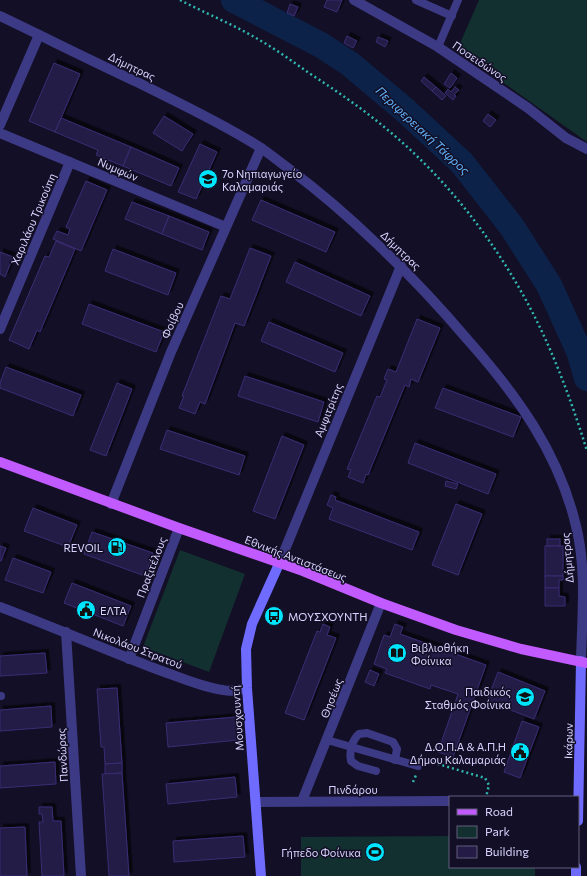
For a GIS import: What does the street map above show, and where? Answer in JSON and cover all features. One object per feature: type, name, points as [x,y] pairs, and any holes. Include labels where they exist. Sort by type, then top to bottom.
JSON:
[{"type":"main road","name":"Εθνικής Αντιστάσεως","points":[[0,462],[111,504],[258,555],[381,604],[521,649],[584,662]]},
{"type":"main road","name":"Μουσχουντή","points":[[261,876],[245,659],[247,641],[252,624],[279,564]]},
{"type":"main road","name":"Ικάρων","points":[[578,796],[584,662]]},
{"type":"street","name":"Ποσειδώνος","points":[[354,0],[438,47],[528,108],[566,138],[587,150]]},
{"type":"street","name":"Δήμητρας","points":[[0,16],[204,115],[261,148],[306,182],[343,213],[401,266],[445,313],[509,389],[532,420],[558,471],[572,512],[580,546],[584,662]]},
{"type":"street","points":[[0,125],[39,35]]},
{"type":"street","name":"Νυμφών","points":[[0,134],[226,227]]},
{"type":"street","name":"Φοίβου","points":[[111,504],[172,352],[261,148]]},
{"type":"street","name":"Χαριλάου Τρικούπη","points":[[0,328],[70,162]]},
{"type":"street","name":"Αμφιτρίτης","points":[[279,564],[401,266]]},
{"type":"street","name":"Πραξιτέλους","points":[[129,659],[179,528]]},
{"type":"street","name":"Θησέως","points":[[302,802],[381,604]]},
{"type":"street","name":"Νικολάου Στρατού","points":[[0,607],[66,632],[129,659],[206,686],[234,691],[247,688]]},
{"type":"street","name":"Πανδώρας","points":[[66,632],[81,876]]},
{"type":"street","name":"Πινδάρου","points":[[256,802],[449,801]]},
{"type":"lane","points":[[416,0],[452,16]]},
{"type":"lane","points":[[438,47],[458,0]]},
{"type":"lane","points":[[376,771],[354,764],[351,761],[350,757],[352,747],[356,737],[359,734],[363,733],[389,740],[396,745],[397,749],[395,760]]},
{"type":"lane","points":[[327,740],[418,766]]},
{"type":"path","points":[[180,0],[257,38],[349,99],[385,128],[418,158],[451,192],[498,254],[544,335],[571,401],[587,451]]},
{"type":"path","points":[[414,782],[418,766],[423,762],[431,761],[485,778],[489,785],[486,796]]},
{"type":"green space","points":[[479,0],[587,0],[587,142],[457,50]]},
{"type":"green space","points":[[180,550],[245,574],[209,672],[143,647]]},
{"type":"green space","name":"Γήπεδο Φοίνικα","points":[[449,836],[449,868],[535,868],[535,876],[301,876],[301,837]]},
{"type":"building","points":[[327,0],[342,0],[337,12],[324,7]]},
{"type":"building","points":[[290,4],[298,7],[294,16],[287,13]]},
{"type":"building","points":[[347,36],[357,41],[353,48],[344,43]]},
{"type":"building","points":[[378,37],[388,41],[385,47],[376,42]]},
{"type":"building","points":[[54,63],[80,74],[55,132],[29,121]]},
{"type":"building","points":[[451,73],[457,78],[450,88],[444,84]]},
{"type":"building","points":[[424,77],[436,87],[432,91],[421,81]]},
{"type":"building","points":[[436,87],[446,96],[442,100],[432,91]]},
{"type":"building","points":[[455,87],[459,90],[454,95],[456,96],[453,100],[445,93],[448,89],[451,92]]},
{"type":"building","points":[[488,114],[496,120],[490,127],[483,121]]},
{"type":"building","points":[[164,116],[193,134],[182,151],[153,133]]},
{"type":"building","points":[[61,118],[131,147],[123,166],[96,155],[98,150],[55,132]]},
{"type":"building","points":[[200,144],[217,152],[196,199],[178,192]]},
{"type":"building","points":[[131,147],[179,168],[171,186],[123,166]]},
{"type":"building","points":[[86,181],[107,190],[81,251],[53,239],[57,231],[68,235],[70,229],[66,227]]},
{"type":"building","points":[[261,200],[335,232],[326,252],[252,220]]},
{"type":"building","points":[[132,202],[169,216],[162,234],[125,219]]},
{"type":"building","points":[[169,216],[209,232],[202,250],[162,234]]},
{"type":"building","points":[[56,241],[75,249],[40,332],[37,330],[29,349],[9,340],[45,256],[49,257]]},
{"type":"building","points":[[250,248],[271,256],[244,326],[235,323],[205,404],[200,402],[195,414],[179,408],[184,396],[182,396],[221,296],[230,299]]},
{"type":"building","points":[[113,249],[176,273],[168,295],[105,271]]},
{"type":"building","points":[[0,252],[13,257],[5,277],[0,274]]},
{"type":"building","points":[[295,262],[370,296],[361,316],[286,282]]},
{"type":"building","points":[[89,304],[164,332],[156,352],[82,324]]},
{"type":"building","points":[[417,319],[440,328],[418,382],[411,379],[409,387],[405,385],[368,475],[366,474],[363,483],[348,477],[351,470],[347,469],[377,396],[380,397],[387,380],[384,379],[388,369],[396,372]]},
{"type":"building","points":[[269,322],[343,353],[335,372],[261,341]]},
{"type":"building","points":[[6,367],[81,395],[73,416],[0,388],[0,383]]},
{"type":"building","points":[[245,376],[324,402],[318,422],[238,396]]},
{"type":"building","points":[[117,383],[132,389],[106,456],[90,450]]},
{"type":"building","points":[[443,388],[521,417],[513,437],[435,408]]},
{"type":"building","points":[[167,430],[245,456],[239,475],[160,449]]},
{"type":"building","points":[[282,436],[304,445],[275,519],[253,511]]},
{"type":"building","points":[[415,443],[496,474],[488,494],[408,463]]},
{"type":"building","points":[[446,481],[458,484],[456,489],[445,486]]},
{"type":"building","points":[[331,495],[336,497],[335,500],[419,532],[412,550],[329,519],[333,508],[327,505]]},
{"type":"building","points":[[456,504],[482,514],[458,575],[432,565]]},
{"type":"building","points":[[33,508],[77,525],[68,547],[24,531]]},
{"type":"building","points":[[92,532],[153,553],[145,576],[84,554]]},
{"type":"building","points":[[547,539],[560,539],[560,546],[547,546]]},
{"type":"building","points":[[0,546],[6,548],[1,561],[0,561]]},
{"type":"building","points":[[545,546],[563,546],[563,576],[545,576]]},
{"type":"building","points":[[13,558],[51,572],[43,593],[5,580]]},
{"type":"building","points":[[545,576],[563,576],[563,580],[559,580],[559,588],[545,588]]},
{"type":"building","points":[[72,583],[131,606],[123,626],[64,603]]},
{"type":"building","points":[[545,588],[559,588],[559,596],[565,597],[565,606],[545,606]]},
{"type":"building","points":[[323,624],[330,627],[327,635],[336,638],[304,720],[285,713],[317,631],[320,632]]},
{"type":"building","points":[[395,624],[403,627],[400,634],[486,665],[453,757],[438,752],[458,694],[431,685],[430,689],[385,673],[387,669],[374,664],[384,635],[390,637]]},
{"type":"building","points":[[45,653],[47,673],[0,676],[0,656]]},
{"type":"building","points":[[370,670],[379,674],[374,686],[365,682]]},
{"type":"building","points":[[498,672],[545,691],[534,719],[487,701]]},
{"type":"building","points":[[117,688],[122,763],[105,764],[104,747],[101,747],[97,689]]},
{"type":"building","points":[[51,706],[52,727],[0,731],[0,710]]},
{"type":"building","points":[[236,717],[238,740],[168,747],[166,723]]},
{"type":"building","points":[[522,721],[539,727],[520,778],[504,772]]},
{"type":"building","points":[[55,762],[56,784],[0,788],[0,766]]},
{"type":"building","points":[[122,763],[122,773],[105,774],[105,764]]},
{"type":"building","points":[[122,773],[129,876],[109,876],[102,774]]},
{"type":"building","points":[[235,777],[237,797],[168,804],[166,784]]},
{"type":"building","points":[[39,807],[52,807],[53,821],[61,821],[64,876],[42,876],[39,822],[43,822],[42,814],[39,814]]},
{"type":"building","points":[[25,827],[27,876],[0,876],[0,828]]},
{"type":"building","points":[[243,836],[245,857],[174,862],[173,841]]},
{"type":"waterway","name":"Περιφερειακή Τάφρος","points":[[234,0],[321,45],[350,64],[406,111],[462,163],[512,227],[549,285],[579,351],[587,378]]},
{"type":"place","name":"7ο Νηπιαγωγείο Καλαμαριάς","points":[[208,179]]},
{"type":"place","name":"REVOIL","points":[[117,547]]},
{"type":"place","name":"ΕΛΤΑ","points":[[86,610]]},
{"type":"place","name":"ΜΟΥΣΧΟΥΝΤΗ","points":[[274,616]]},
{"type":"place","name":"Βιβλιοθήκη Φοίνικα","points":[[397,653]]},
{"type":"place","name":"Παιδικός Σταθμός Φοίνικα","points":[[525,697]]},
{"type":"place","name":"Δ.Ο.Π.Α & Α.Π.Η Δήμου Καλαμαριάς","points":[[520,752]]},
{"type":"place","name":"Γήπεδο Φοίνικα","points":[[375,852]]}]
